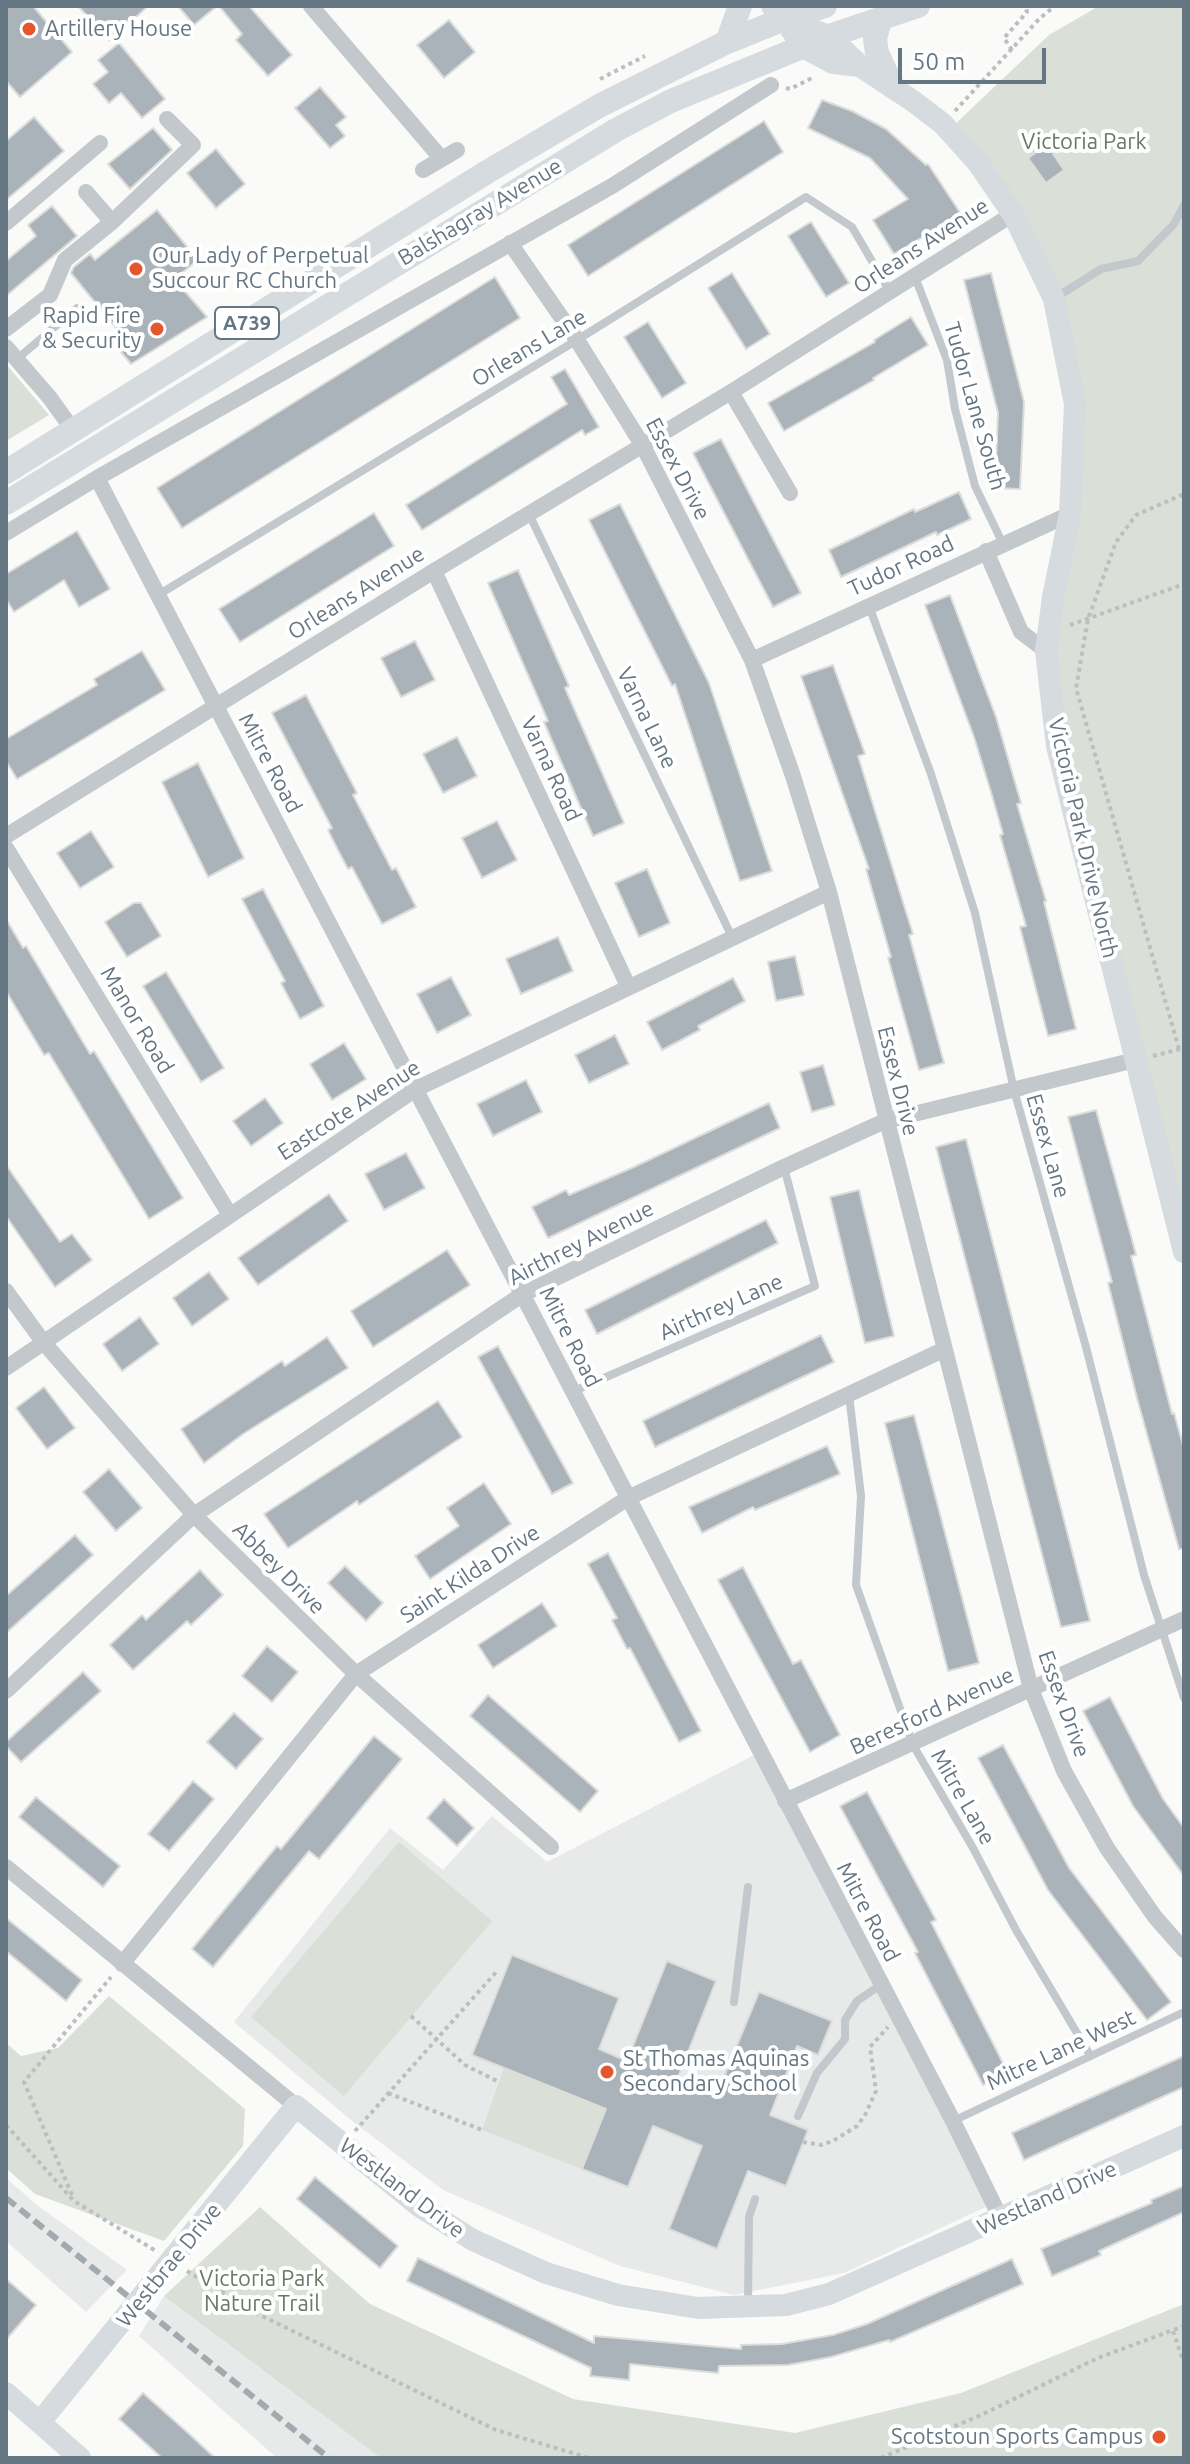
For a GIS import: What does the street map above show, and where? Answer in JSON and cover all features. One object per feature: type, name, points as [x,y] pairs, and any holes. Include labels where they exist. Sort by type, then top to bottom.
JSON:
[{"type":"main road","points":[[727,42],[740,6]]},
{"type":"main road","name":"A739","points":[[727,42],[778,12],[825,6]]},
{"type":"main road","name":"A739","points":[[803,47],[918,6]]},
{"type":"main road","points":[[880,20],[875,39],[877,53],[893,87]]},
{"type":"main road","name":"Balshagray Avenue","points":[[6,472],[524,150],[657,75],[727,42]]},
{"type":"main road","name":"Balshagray Avenue","points":[[6,503],[616,130],[671,101],[803,47]]},
{"type":"street","points":[[311,6],[449,154],[423,170]]},
{"type":"street","points":[[778,12],[803,47]]},
{"type":"street","name":"Victoria Park Drive North","points":[[778,12],[829,36],[860,66],[943,124],[978,163],[1013,214],[1054,299],[1075,404],[1070,514],[1047,642],[1057,746],[1184,1252]]},
{"type":"street","name":"Victoria Park Drive North","points":[[803,47],[833,63],[860,66]]},
{"type":"street","name":"Balshagray Avenue","points":[[6,533],[97,478],[612,186],[771,85]]},
{"type":"street","points":[[6,329],[50,295],[65,260],[112,222],[193,145],[167,119]]},
{"type":"street","points":[[6,223],[100,143]]},
{"type":"street","points":[[86,192],[112,222]]},
{"type":"street","name":"Orleans Avenue","points":[[6,836],[434,571],[731,392],[1013,214]]},
{"type":"street","name":"Essex Drive","points":[[510,243],[577,340],[643,446],[752,660],[829,892],[1031,1689],[1064,1771],[1107,1848],[1155,1917],[1184,1950]]},
{"type":"street","points":[[11,353],[73,430]]},
{"type":"street","points":[[731,392],[790,493]]},
{"type":"street","name":"Mitre Road","points":[[97,478],[882,1984],[1001,2219]]},
{"type":"street","name":"Tudor Road","points":[[752,660],[1070,514]]},
{"type":"street","points":[[986,551],[1021,632],[1047,642]]},
{"type":"street","name":"Varna Road","points":[[434,571],[628,986]]},
{"type":"street","name":"Manor Road","points":[[6,848],[230,1215]]},
{"type":"street","name":"Eastcote Avenue","points":[[6,1368],[416,1089],[829,892]]},
{"type":"street","name":"Airthrey Avenue","points":[[6,1691],[194,1515],[523,1294],[885,1121],[1135,1060]]},
{"type":"street","name":"Abbey Drive","points":[[6,1291],[44,1343],[194,1515],[356,1674],[551,1847]]},
{"type":"street","name":"Saint Kilda Drive","points":[[122,1964],[356,1674],[628,1498],[943,1350]]},
{"type":"street","name":"Beresford Avenue","points":[[785,1801],[1184,1619]]},
{"type":"street","name":"Westland Drive","points":[[6,1867],[419,2206],[473,2240],[546,2273],[618,2295],[698,2308],[748,2308],[786,2305],[829,2294],[1184,2136]]},
{"type":"street","name":"Westbrae Drive","points":[[40,2422],[296,2106]]},
{"type":"street","points":[[6,2393],[80,2458]]},
{"type":"lane","name":"Orleans Lane","points":[[157,596],[806,197],[852,227],[890,293]]},
{"type":"lane","points":[[1054,299],[1101,269],[1138,261],[1174,224],[1184,205]]},
{"type":"lane","name":"Tudor Lane South","points":[[915,277],[947,360],[955,409],[975,486],[1003,544]]},
{"type":"lane","points":[[11,353],[77,308]]},
{"type":"lane","name":"Varna Lane","points":[[529,514],[732,937]]},
{"type":"lane","name":"Essex Lane","points":[[869,606],[931,774],[975,913],[1014,1090],[1086,1347],[1160,1631],[1184,1698]]},
{"type":"lane","name":"Airthrey Lane","points":[[574,1391],[815,1286],[784,1167]]},
{"type":"lane","name":"Mitre Lane","points":[[849,1395],[861,1496],[856,1585],[913,1745],[1090,2055]]},
{"type":"lane","points":[[734,2002],[748,1887]]},
{"type":"lane","points":[[798,2116],[817,2073],[845,2039],[845,2020],[857,2001],[882,1984]]},
{"type":"lane","name":"Mitre Lane West","points":[[953,2121],[1184,2012]]},
{"type":"lane","points":[[748,2308],[749,2217],[755,2199]]},
{"type":"path","points":[[1012,50],[1004,38],[1027,12],[1025,6]]},
{"type":"path","points":[[943,124],[1040,18],[1055,6]]},
{"type":"path","points":[[771,85],[790,89],[813,77],[821,77]]},
{"type":"path","points":[[1135,1060],[1182,1048],[1076,688],[1088,619],[1116,542],[1136,515],[1184,494]]},
{"type":"path","points":[[1047,642],[1088,619],[1184,584]]},
{"type":"path","points":[[74,2201],[24,2082],[122,1964]]},
{"type":"path","points":[[343,2145],[498,1970]]},
{"type":"path","points":[[411,2016],[465,2065],[499,2082]]},
{"type":"path","points":[[803,2142],[821,2145],[857,2126],[876,2091],[870,2047],[898,2018]]},
{"type":"path","points":[[388,2093],[482,2130]]},
{"type":"path","points":[[6,2125],[74,2201],[166,2258]]},
{"type":"path","points":[[179,2266],[258,2314],[496,2430],[589,2458]]},
{"type":"path","points":[[881,2458],[981,2415],[1098,2358],[1184,2326]]},
{"type":"path","points":[[1173,2331],[1184,2363]]},
{"type":"shaded area","name":"St Thomas Aquinas Secondary School","points":[[758,1753],[990,2205],[844,2273],[734,2295],[620,2266],[443,2190],[352,2121],[234,2022],[390,1828],[443,1870],[492,1816],[547,1862]]},
{"type":"shaded area","points":[[6,2178],[37,2205],[127,2270],[86,2312],[6,2241]]},
{"type":"shaded area","points":[[164,2296],[381,2458],[277,2458],[139,2336]]},
{"type":"green space","name":"Victoria Park","points":[[1099,6],[1184,6],[1184,1228],[1046,651],[1075,404],[1054,299],[951,128],[1049,35]]},
{"type":"green space","points":[[6,364],[49,415],[6,441]]},
{"type":"green space","points":[[399,1842],[492,1921],[344,2096],[251,2017]]},
{"type":"green space","points":[[109,1996],[245,2109],[243,2146],[164,2241],[35,2194],[6,2168],[6,2043],[21,2056],[58,2048]]},
{"type":"green space","points":[[504,2068],[606,2109],[582,2169],[482,2130]]},
{"type":"green space","name":"Victoria Park Nature Trail","points":[[260,2207],[370,2304],[573,2399],[795,2433],[961,2393],[1184,2304],[1184,2458],[381,2458],[164,2296]]},
{"type":"building","name":"Artillery House","points":[[6,6],[33,6],[72,52],[20,97],[6,81]]},
{"type":"building","points":[[78,6],[148,6],[110,41]]},
{"type":"building","points":[[178,6],[217,6],[194,25]]},
{"type":"building","points":[[219,6],[249,6],[292,55],[268,76],[236,40],[242,34]]},
{"type":"building","points":[[449,20],[475,52],[444,78],[417,45]]},
{"type":"building","points":[[119,43],[165,99],[142,118],[121,93],[109,103],[93,84],[108,72],[98,60]]},
{"type":"building","points":[[320,87],[346,117],[336,125],[345,136],[330,148],[295,108]]},
{"type":"building","points":[[822,100],[886,129],[928,164],[961,214],[894,254],[873,220],[908,199],[870,158],[808,128]]},
{"type":"building","points":[[34,117],[64,151],[6,200],[6,141]]},
{"type":"building","points":[[764,121],[783,152],[588,276],[568,245]]},
{"type":"building","points":[[153,128],[172,150],[130,189],[108,164]]},
{"type":"building","points":[[1047,145],[1064,170],[1046,183],[1028,158]]},
{"type":"building","points":[[216,149],[245,184],[216,208],[187,173]]},
{"type":"building","points":[[52,206],[77,236],[6,296],[6,261],[36,236],[28,225]]},
{"type":"building","name":"Our Lady of Perpetual Succour RC Church","points":[[157,210],[198,260],[174,279],[207,317],[131,364],[112,341],[121,334],[71,273],[90,254],[95,260]]},
{"type":"building","points":[[811,222],[849,283],[826,297],[788,236]]},
{"type":"building","points":[[732,273],[770,334],[746,349],[708,288]]},
{"type":"building","points":[[991,273],[1024,402],[1020,489],[995,488],[998,413],[964,280]]},
{"type":"building","points":[[495,277],[520,318],[182,528],[157,488]]},
{"type":"building","points":[[911,317],[928,345],[784,431],[768,403],[875,342]]},
{"type":"building","points":[[648,322],[686,383],[662,398],[624,337]]},
{"type":"building","points":[[565,369],[599,427],[585,435],[582,430],[422,530],[406,505],[567,404],[551,377]]},
{"type":"building","points":[[721,439],[801,593],[773,607],[693,453]]},
{"type":"building","points":[[959,492],[971,519],[841,577],[829,550],[914,509],[915,512]]},
{"type":"building","points":[[620,504],[709,683],[772,871],[740,881],[675,684],[672,686],[589,520]]},
{"type":"building","points":[[374,513],[394,546],[240,642],[219,609]]},
{"type":"building","points":[[77,531],[110,589],[79,607],[64,580],[14,612],[6,599],[6,574]]},
{"type":"building","points":[[518,570],[624,823],[593,836],[544,722],[548,721],[488,583]]},
{"type":"building","points":[[950,595],[996,717],[1021,803],[1017,804],[1046,901],[1076,1029],[1048,1036],[1020,927],[1026,926],[1000,835],[1003,834],[974,737],[925,605]]},
{"type":"building","points":[[415,641],[435,680],[401,697],[381,658]]},
{"type":"building","points":[[142,651],[165,690],[17,779],[6,761],[6,739],[97,685],[94,679]]},
{"type":"building","points":[[833,665],[865,754],[858,756],[913,934],[909,935],[944,1063],[919,1070],[888,958],[891,957],[866,869],[869,869],[801,676]]},
{"type":"building","points":[[306,695],[357,793],[353,795],[392,870],[396,868],[416,907],[382,924],[352,867],[348,869],[338,850],[328,830],[332,828],[272,713]]},
{"type":"building","points":[[457,737],[477,776],[443,793],[423,754]]},
{"type":"building","points":[[198,763],[244,858],[208,877],[162,782]]},
{"type":"building","points":[[497,821],[517,860],[482,878],[462,838]]},
{"type":"building","points":[[91,831],[114,867],[80,888],[57,853]]},
{"type":"building","points":[[647,869],[670,923],[639,937],[615,883]]},
{"type":"building","points":[[263,889],[324,1006],[300,1019],[281,983],[285,981],[242,899]]},
{"type":"building","points":[[134,903],[141,903],[161,936],[127,957],[105,922]]},
{"type":"building","points":[[6,919],[23,948],[26,946],[90,1054],[94,1051],[183,1198],[149,1219],[49,1053],[44,1055],[6,991]]},
{"type":"building","points":[[558,937],[573,971],[521,994],[506,959]]},
{"type":"building","points":[[795,956],[804,995],[776,1001],[768,962]]},
{"type":"building","points":[[166,972],[224,1068],[201,1082],[143,986]]},
{"type":"building","points":[[451,977],[471,1015],[437,1033],[417,994]]},
{"type":"building","points":[[733,978],[745,1001],[662,1050],[647,1022]]},
{"type":"building","points":[[615,1035],[629,1064],[589,1083],[575,1055]]},
{"type":"building","points":[[344,1043],[366,1079],[332,1100],[310,1064]]},
{"type":"building","points":[[823,1065],[835,1105],[812,1112],[800,1072]]},
{"type":"building","points":[[526,1080],[542,1112],[493,1136],[477,1104]]},
{"type":"building","points":[[265,1098],[283,1123],[251,1146],[233,1121]]},
{"type":"building","points":[[769,1103],[780,1128],[548,1238],[532,1207],[566,1190],[569,1195],[634,1167]]},
{"type":"building","points":[[1096,1110],[1136,1255],[1131,1256],[1172,1414],[1184,1449],[1184,1549],[1179,1549],[1137,1398],[1108,1283],[1112,1282],[1068,1117]]},
{"type":"building","points":[[966,1139],[1090,1621],[1061,1627],[936,1147]]},
{"type":"building","points":[[406,1153],[425,1188],[384,1210],[365,1174]]},
{"type":"building","points":[[6,1165],[60,1242],[72,1234],[92,1260],[55,1287],[6,1216]]},
{"type":"building","points":[[859,1190],[894,1336],[865,1343],[830,1197]]},
{"type":"building","points":[[329,1194],[348,1221],[258,1285],[238,1258]]},
{"type":"building","points":[[766,1220],[778,1243],[597,1334],[585,1310]]},
{"type":"building","points":[[447,1250],[470,1285],[373,1347],[351,1311]]},
{"type":"building","points":[[209,1272],[229,1299],[192,1326],[173,1298]]},
{"type":"building","points":[[140,1317],[159,1344],[122,1371],[103,1344]]},
{"type":"building","points":[[821,1335],[834,1362],[655,1447],[643,1421]]},
{"type":"building","points":[[327,1337],[348,1368],[243,1434],[204,1463],[181,1429],[282,1361],[285,1366]]},
{"type":"building","points":[[498,1346],[573,1483],[552,1494],[478,1357]]},
{"type":"building","points":[[44,1387],[75,1428],[47,1449],[16,1408]]},
{"type":"building","points":[[438,1401],[462,1437],[359,1505],[357,1501],[288,1548],[264,1514]]},
{"type":"building","points":[[914,1415],[979,1663],[948,1671],[885,1423]]},
{"type":"building","points":[[827,1446],[840,1474],[755,1510],[753,1507],[702,1533],[689,1507]]},
{"type":"building","points":[[109,1469],[142,1508],[116,1531],[83,1492]]},
{"type":"building","points":[[484,1483],[511,1524],[430,1579],[415,1556],[459,1526],[447,1508]]},
{"type":"building","points":[[75,1535],[93,1555],[6,1633],[6,1596]]},
{"type":"building","points":[[608,1553],[701,1731],[679,1742],[612,1620],[617,1618],[588,1564]]},
{"type":"building","points":[[345,1566],[383,1603],[366,1621],[328,1583]]},
{"type":"building","points":[[743,1567],[793,1664],[801,1660],[840,1735],[810,1752],[718,1580]]},
{"type":"building","points":[[200,1570],[223,1595],[191,1625],[187,1621],[133,1670],[110,1645],[142,1615],[146,1620]]},
{"type":"building","points":[[542,1603],[557,1626],[493,1668],[478,1645]]},
{"type":"building","points":[[267,1646],[298,1672],[272,1702],[242,1676]]},
{"type":"building","points":[[83,1672],[101,1691],[21,1762],[6,1742]]},
{"type":"building","points":[[488,1695],[598,1791],[580,1812],[470,1716]]},
{"type":"building","points":[[1110,1697],[1163,1799],[1184,1828],[1184,1876],[1133,1806],[1083,1711]]},
{"type":"building","points":[[234,1713],[263,1739],[236,1769],[207,1742]]},
{"type":"building","points":[[374,1736],[402,1759],[319,1859],[309,1851],[213,1967],[192,1949],[277,1846],[281,1849]]},
{"type":"building","points":[[1003,1745],[1069,1868],[1171,2002],[1147,2020],[1048,1890],[978,1758]]},
{"type":"building","points":[[193,1781],[214,1799],[169,1851],[148,1834]]},
{"type":"building","points":[[867,1792],[936,1920],[931,1922],[1008,2073],[983,2085],[915,1953],[918,1952],[840,1806]]},
{"type":"building","points":[[36,1797],[120,1866],[103,1887],[19,1817]]},
{"type":"building","points":[[444,1799],[474,1828],[457,1846],[427,1818]]},
{"type":"building","points":[[6,1918],[82,1980],[66,2001],[6,1951]]},
{"type":"building","points":[[512,1955],[619,1998],[599,2049],[627,2061],[667,1961],[716,1981],[677,2080],[716,2096],[759,1992],[832,2021],[818,2055],[797,2046],[770,2115],[808,2130],[786,2186],[748,2171],[717,2249],[669,2229],[702,2146],[653,2126],[628,2187],[582,2169],[606,2109],[472,2055]]},
{"type":"building","points":[[1184,2056],[1184,2087],[1024,2160],[1012,2133]]},
{"type":"building","points":[[315,2177],[398,2246],[380,2268],[297,2199]]},
{"type":"building","points":[[1184,2186],[1184,2212],[1099,2251],[1101,2255],[1052,2276],[1041,2249],[1152,2203],[1151,2200]]},
{"type":"building","points":[[418,2258],[594,2343],[594,2336],[741,2349],[741,2345],[782,2344],[833,2335],[867,2324],[1012,2259],[1023,2284],[890,2342],[831,2357],[788,2365],[719,2366],[718,2373],[630,2364],[629,2380],[590,2376],[591,2368],[407,2281]]},
{"type":"building","points":[[6,2279],[36,2305],[6,2340]]},
{"type":"building","points":[[143,2393],[215,2458],[162,2458],[119,2419]]},
{"type":"railway","points":[[6,2198],[329,2458]]},
{"type":"place","name":"Artillery House","points":[[29,29]]},
{"type":"place","name":"Our Lady of Perpetual Succour RC Church","points":[[136,269]]},
{"type":"place","name":"Rapid Fire & Security","points":[[157,329]]},
{"type":"place","name":"St Thomas Aquinas Secondary School","points":[[607,2072]]},
{"type":"place","name":"Scotstoun Sports Campus","points":[[1159,2437]]}]
